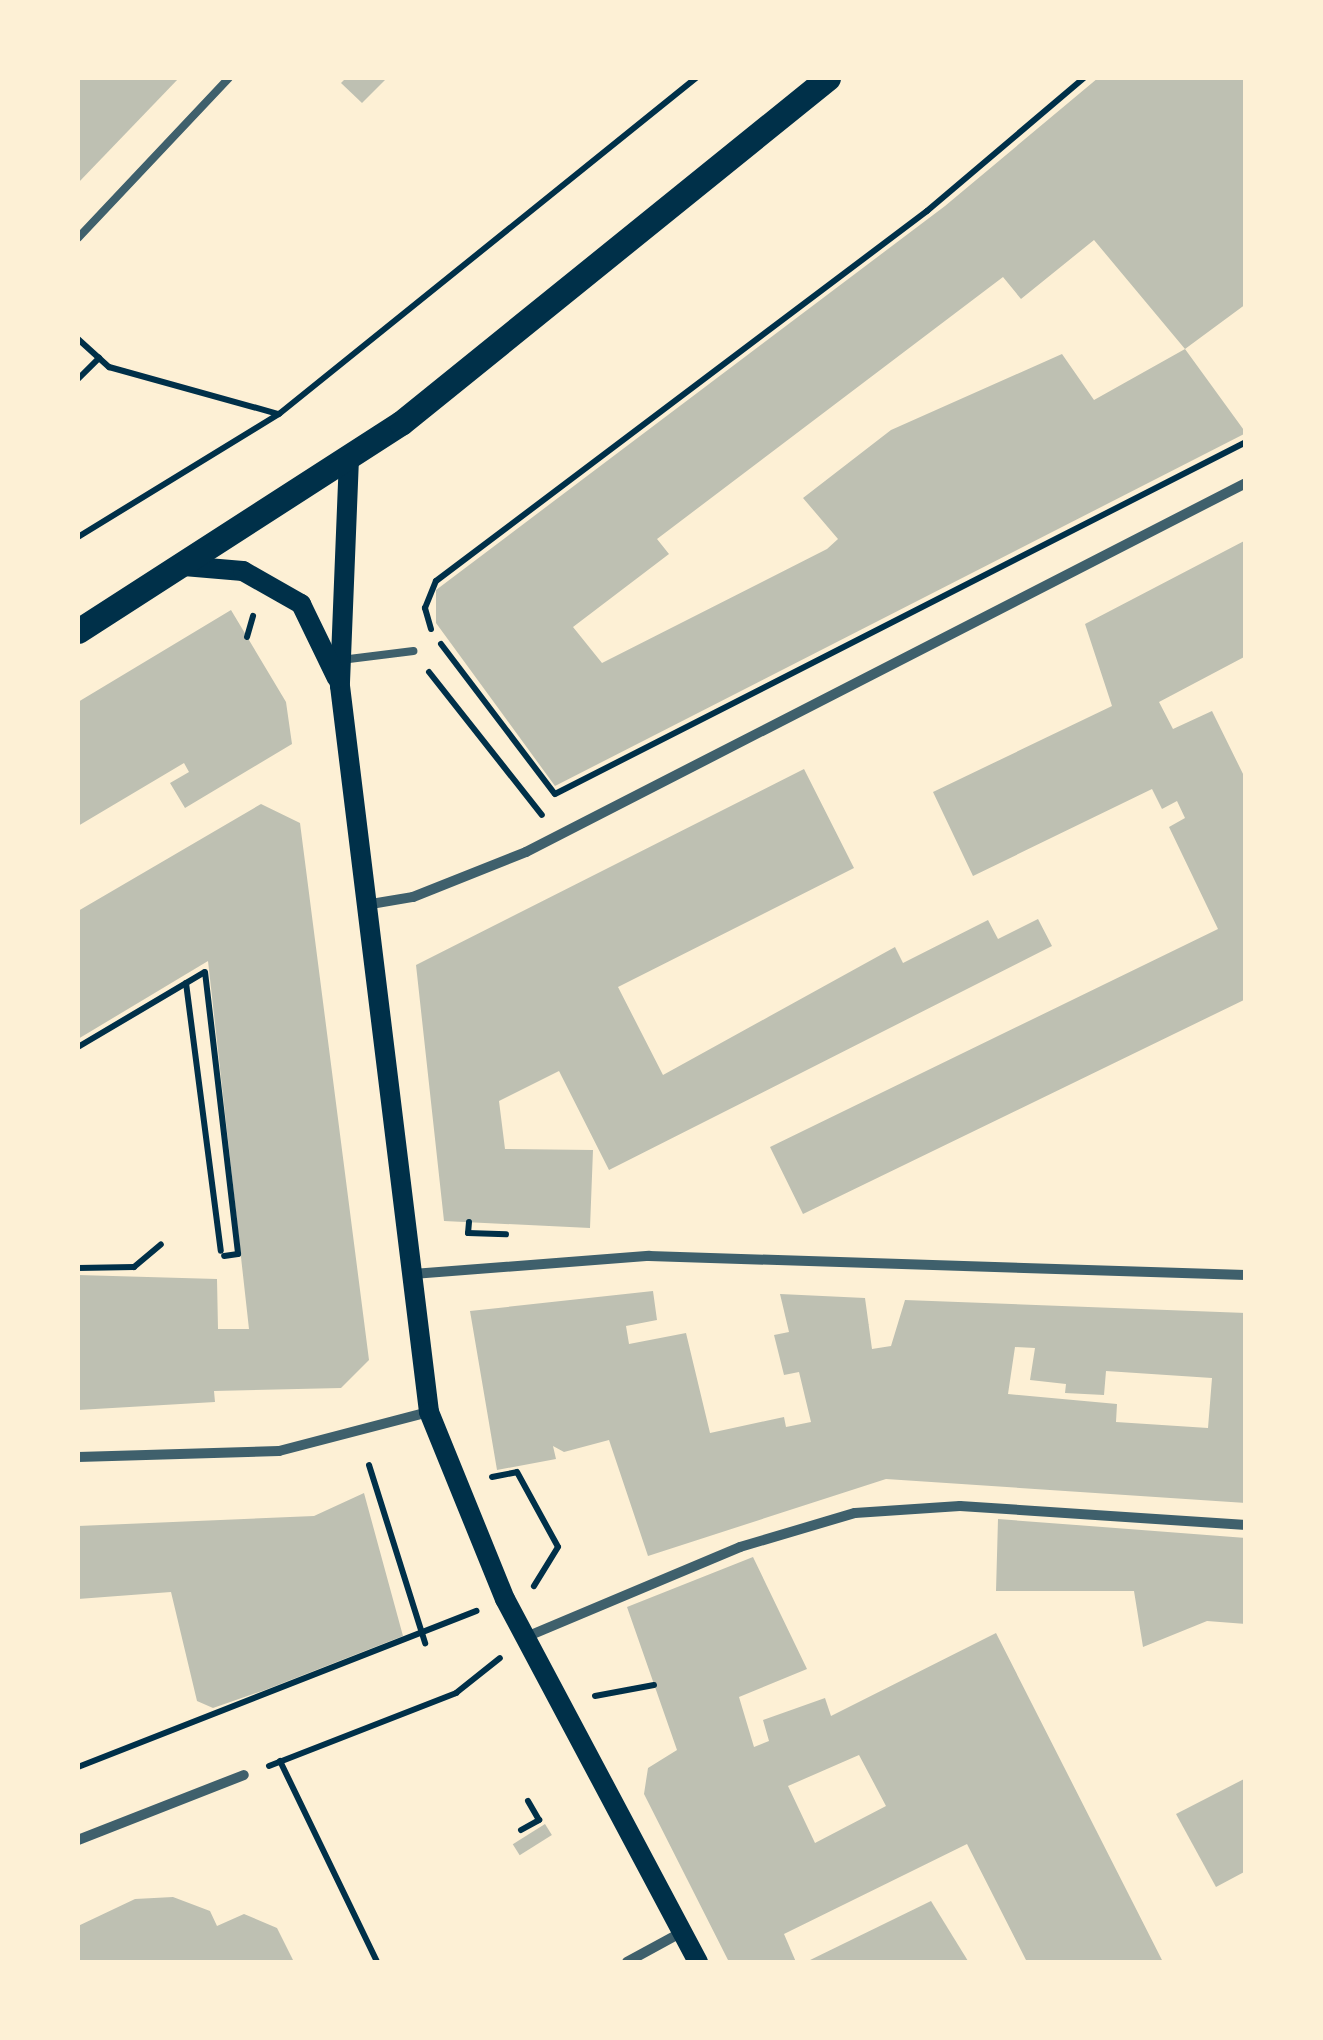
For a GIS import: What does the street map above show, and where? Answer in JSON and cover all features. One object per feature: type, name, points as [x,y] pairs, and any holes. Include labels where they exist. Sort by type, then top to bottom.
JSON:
[{"type":"main road","points":[[78,631],[349,458],[828,78]]},
{"type":"main road","points":[[349,458],[340,686],[407,1274],[429,1412],[458,1502],[698,1962]]},
{"type":"main road","points":[[184,566],[244,571],[301,604],[340,686]]},
{"type":"street","points":[[364,905],[413,897],[559,836],[1246,483]]},
{"type":"street","points":[[407,1274],[649,1256],[1246,1274]]},
{"type":"street","points":[[78,1458],[279,1451],[429,1412]]},
{"type":"street","points":[[526,1637],[740,1547],[855,1513],[960,1506],[1246,1525]]},
{"type":"street","points":[[78,1840],[244,1775]]},
{"type":"street","points":[[627,1962],[682,1932]]},
{"type":"lane","points":[[78,238],[229,78]]},
{"type":"lane","points":[[342,660],[412,651]]},
{"type":"path","points":[[78,537],[279,414],[696,78]]},
{"type":"path","points":[[1084,78],[927,211],[436,582],[425,608],[430,627],[554,794],[1246,442]]},
{"type":"path","points":[[78,339],[98,358],[279,414]]},
{"type":"path","points":[[78,379],[98,358]]},
{"type":"path","points":[[247,637],[253,615]]},
{"type":"path","points":[[412,651],[559,836]]},
{"type":"path","points":[[78,1047],[204,972],[238,1254],[222,1254],[186,983]]},
{"type":"path","points":[[469,1222],[468,1233],[522,1235]]},
{"type":"path","points":[[78,1268],[134,1267],[162,1244]]},
{"type":"path","points":[[78,1766],[389,1645],[424,1640],[368,1465]]},
{"type":"path","points":[[489,1477],[516,1472],[558,1547],[536,1585]]},
{"type":"path","points":[[244,1775],[456,1693],[526,1637]]},
{"type":"path","points":[[594,1696],[654,1684]]},
{"type":"path","points":[[280,1761],[377,1962]]},
{"type":"path","points":[[521,1830],[539,1820],[528,1801]]},
{"type":"building","points":[[78,78],[179,78],[78,183]]},
{"type":"building","points":[[346,78],[387,78],[362,103],[341,83]]},
{"type":"building","points":[[1098,78],[1246,78],[1246,304],[1185,349],[1246,433],[555,786],[436,623],[436,590],[945,206]],"holes":[[[1094,240],[1185,349],[1094,400],[1062,354],[891,430],[803,498],[838,539],[827,549],[602,663],[573,627],[669,554],[657,539],[1003,277],[1021,299]]]},
{"type":"building","points":[[1246,540],[1246,656],[1159,702],[1173,729],[1212,711],[1246,780],[1246,999],[803,1214],[770,1147],[1218,929],[1169,827],[1185,818],[1177,801],[1162,809],[1152,789],[973,876],[933,792],[1112,706],[1085,624]]},
{"type":"building","points":[[231,610],[286,702],[292,744],[185,808],[170,783],[189,772],[184,763],[78,826],[78,702]]},
{"type":"building","points":[[804,769],[854,868],[618,987],[663,1075],[895,947],[903,963],[988,920],[998,939],[1038,919],[1052,946],[609,1170],[559,1071],[499,1101],[505,1149],[593,1150],[590,1228],[444,1221],[416,965]]},
{"type":"building","points":[[261,804],[300,823],[369,1360],[341,1388],[214,1391],[215,1402],[78,1410],[78,1275],[217,1279],[218,1329],[249,1329],[208,961],[78,1039],[78,911]]},
{"type":"building","points":[[653,1291],[657,1320],[626,1326],[629,1344],[686,1333],[710,1433],[784,1417],[786,1427],[811,1422],[799,1372],[784,1375],[774,1335],[789,1332],[780,1294],[865,1298],[872,1349],[891,1346],[905,1300],[1246,1313],[1246,1503],[886,1479],[648,1556],[609,1440],[564,1452],[553,1446],[556,1459],[497,1470],[470,1311]],"holes":[[[1015,1347],[1035,1348],[1030,1380],[1066,1384],[1065,1393],[1104,1395],[1106,1371],[1212,1378],[1208,1428],[1116,1422],[1117,1404],[1008,1394]]]},
{"type":"building","points":[[364,1493],[403,1636],[265,1690],[213,1708],[197,1701],[171,1592],[78,1599],[78,1526],[314,1516]]},
{"type":"building","points":[[998,1519],[1246,1538],[1246,1624],[1207,1621],[1143,1647],[1134,1591],[996,1591]]},
{"type":"building","points":[[753,1557],[807,1669],[739,1697],[754,1747],[769,1741],[763,1720],[825,1698],[831,1716],[996,1633],[1163,1962],[1027,1962],[967,1844],[784,1934],[796,1962],[729,1962],[644,1794],[648,1768],[677,1750],[627,1607]],"holes":[[[859,1755],[886,1806],[815,1843],[788,1786]]]},
{"type":"building","points":[[1246,1778],[1246,1871],[1216,1887],[1176,1814]]},
{"type":"building","points":[[545,1824],[552,1835],[520,1855],[513,1844]]},
{"type":"building","points":[[173,1897],[210,1911],[217,1926],[244,1914],[277,1928],[294,1962],[78,1962],[78,1926],[135,1899]]},
{"type":"building","points":[[931,1901],[968,1961],[806,1962]]}]
